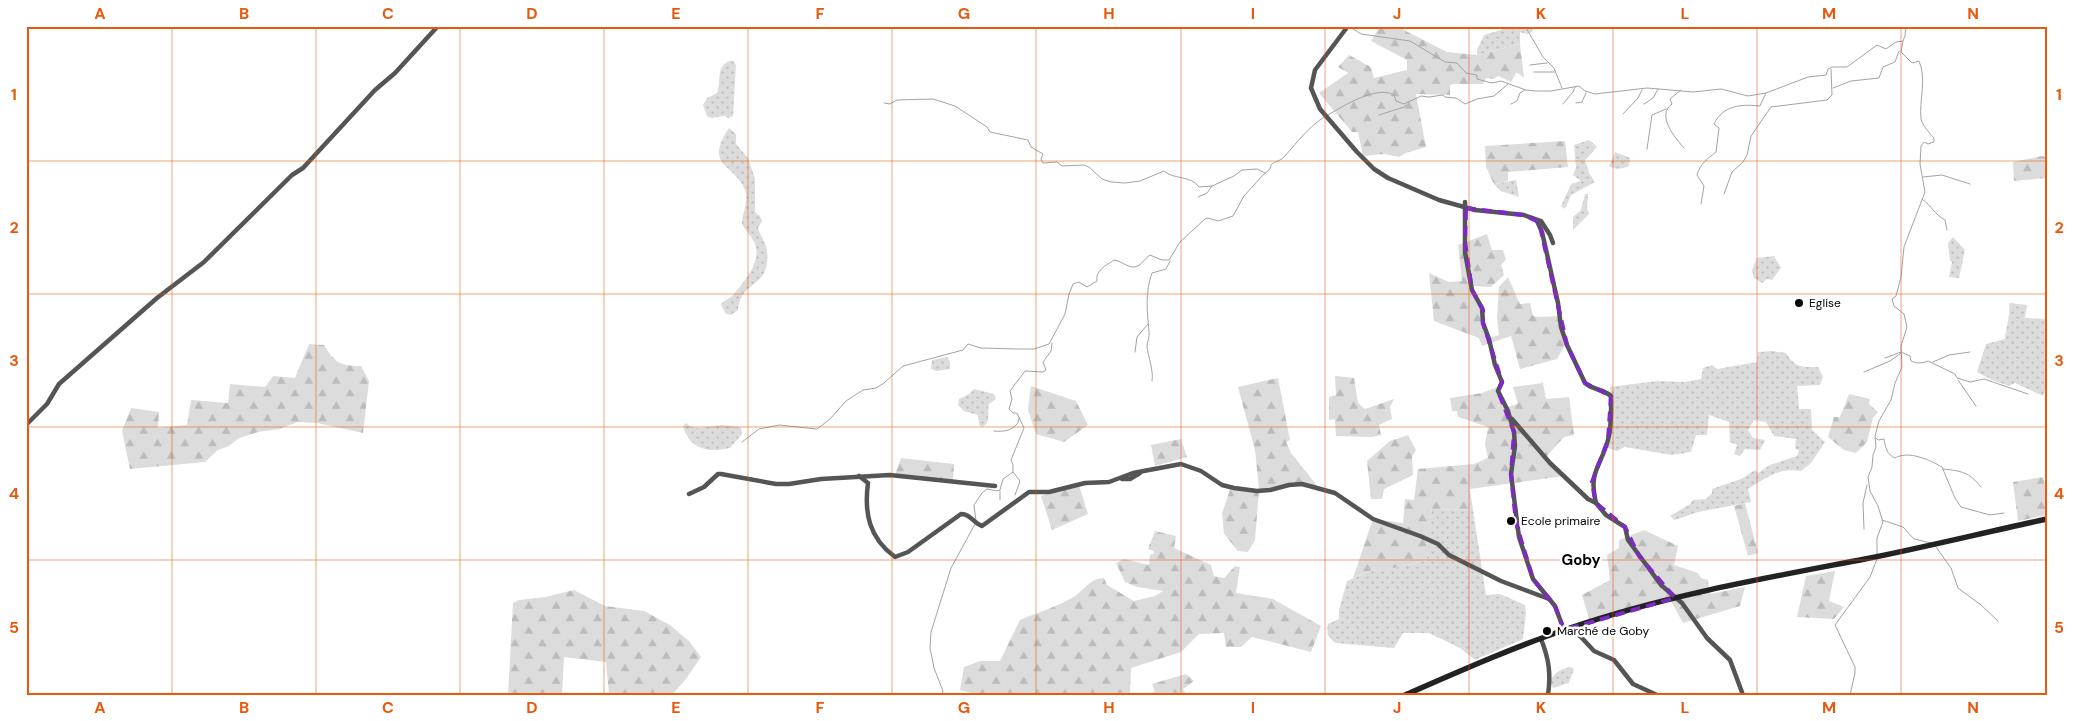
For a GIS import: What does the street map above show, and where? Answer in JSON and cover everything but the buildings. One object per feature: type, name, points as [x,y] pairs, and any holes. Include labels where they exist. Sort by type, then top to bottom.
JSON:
[{"type":"main road","points":[[1405,695],[1488,658],[1567,629],[1675,598],[1737,583],[1877,556],[2047,519]]},
{"type":"street","points":[[26,425],[47,404],[60,384],[157,298],[204,262],[292,175],[303,168],[369,96],[395,73],[438,26]]},
{"type":"street","points":[[1347,28],[1313,75],[1311,88],[1320,109],[1357,152],[1374,169],[1388,178],[1439,200],[1492,213],[1524,215],[1541,221],[1546,227],[1552,243]]},
{"type":"street","points":[[1465,202],[1465,252],[1468,274],[1472,290],[1482,308],[1483,323],[1489,338],[1494,364],[1502,382],[1498,391],[1508,411],[1518,428],[1550,463],[1589,501],[1596,503],[1606,514],[1625,527],[1628,540],[1661,585],[1682,603],[1713,645],[1730,660],[1743,695]]},
{"type":"street","points":[[1534,218],[1539,222],[1542,232],[1558,303],[1561,327],[1567,345],[1585,383],[1611,396],[1608,440],[1593,478],[1596,503]]},
{"type":"street","points":[[1508,411],[1514,432],[1515,446],[1511,474],[1519,537],[1533,579],[1543,594],[1550,599],[1567,629],[1582,638],[1594,651],[1616,662],[1632,684],[1657,695]]},
{"type":"street","points":[[859,476],[868,483],[866,503],[870,526],[883,548],[895,557],[908,552],[961,514],[973,518],[976,523],[982,526],[1029,492],[1058,491],[1084,483],[1109,482],[1143,471],[1182,464],[1201,472],[1222,485],[1234,488],[1264,491],[1302,484],[1335,493],[1373,519],[1438,544],[1449,554],[1501,581],[1550,599]]},
{"type":"street","points":[[688,494],[704,487],[718,474],[746,478],[758,482],[789,484],[822,479],[890,475],[995,486]]},
{"type":"street","points":[[1541,639],[1550,665],[1548,695]]},
{"type":"highlighted area","points":[[1466,208],[1524,215],[1539,222],[1567,345],[1585,383],[1611,396],[1608,440],[1592,482],[1596,503],[1625,527],[1639,556],[1675,598],[1564,630],[1555,606],[1533,579],[1516,523],[1511,474],[1514,432],[1498,391],[1502,382],[1483,323],[1483,310],[1472,290],[1465,242]]},
{"type":"green space","points":[[1380,26],[1396,26],[1447,52],[1477,55],[1520,44],[1524,78],[1516,73],[1511,82],[1498,76],[1494,79],[1486,78],[1483,84],[1450,85],[1450,95],[1416,94],[1426,147],[1399,157],[1384,154],[1363,156],[1358,132],[1352,132],[1319,93],[1348,73],[1338,67],[1349,55],[1371,67],[1374,78],[1407,70],[1407,60],[1371,41]]},
{"type":"green space","points":[[1502,26],[1532,26],[1533,28],[1532,32],[1527,34],[1520,32],[1520,44],[1477,55],[1477,50],[1484,35],[1501,30]]},
{"type":"green space","points":[[729,61],[733,61],[736,65],[733,116],[728,118],[725,116],[711,118],[707,116],[703,105],[707,98],[717,93],[720,71]]},
{"type":"green space","points":[[729,128],[736,134],[736,144],[748,158],[755,179],[755,212],[762,221],[758,228],[767,250],[765,272],[744,293],[738,310],[731,315],[726,314],[721,305],[733,295],[747,278],[754,264],[757,251],[754,241],[742,224],[746,203],[745,190],[740,181],[723,164],[720,158],[719,150]]},
{"type":"green space","points":[[1589,140],[1597,147],[1585,160],[1589,173],[1595,182],[1571,195],[1565,209],[1561,206],[1571,184],[1581,181],[1573,175],[1576,168],[1574,145]]},
{"type":"green space","points":[[1565,141],[1568,167],[1508,172],[1508,181],[1494,184],[1486,167],[1485,146]]},
{"type":"green space","points":[[1615,152],[1630,158],[1629,166],[1619,169],[1609,166]]},
{"type":"green space","points":[[2042,156],[2047,157],[2047,178],[2014,181],[2013,162]]},
{"type":"green space","points":[[1516,180],[1519,197],[1501,191],[1494,184]]},
{"type":"green space","points":[[1585,194],[1588,194],[1587,208],[1589,214],[1573,230],[1573,217],[1581,210]]},
{"type":"green space","points":[[1487,234],[1492,250],[1503,250],[1506,260],[1501,265],[1504,275],[1491,287],[1472,286],[1482,308],[1482,317],[1490,338],[1499,335],[1497,319],[1499,287],[1508,277],[1520,304],[1530,303],[1533,316],[1560,316],[1566,343],[1557,359],[1520,369],[1511,336],[1482,346],[1479,338],[1434,321],[1429,273],[1449,282],[1462,281],[1458,245]]},
{"type":"green space","points":[[1953,237],[1965,250],[1959,278],[1949,277],[1952,262],[1950,261],[1948,243]]},
{"type":"green space","points":[[1774,256],[1781,268],[1772,280],[1767,279],[1762,283],[1754,278],[1752,270],[1757,258]]},
{"type":"green space","points":[[2009,303],[2027,305],[2025,318],[2047,319],[2047,384],[2043,396],[2015,383],[2009,386],[1977,372],[1986,344],[2005,339]]},
{"type":"green space","points":[[309,344],[324,345],[335,360],[343,364],[361,366],[369,381],[363,433],[317,423],[298,422],[279,429],[258,432],[239,438],[229,446],[218,450],[205,462],[130,469],[122,431],[131,408],[159,412],[158,428],[187,425],[191,400],[228,403],[230,384],[265,387],[273,376],[295,378]]},
{"type":"green space","points":[[1758,352],[1786,353],[1799,366],[1818,367],[1823,377],[1820,385],[1797,386],[1799,409],[1811,409],[1812,430],[1825,442],[1811,463],[1801,471],[1779,472],[1748,489],[1751,502],[1698,512],[1675,520],[1670,516],[1690,504],[1693,500],[1706,499],[1712,493],[1712,489],[1741,479],[1755,470],[1758,473],[1770,465],[1797,456],[1799,450],[1795,449],[1796,439],[1774,436],[1766,422],[1754,420],[1748,430],[1753,438],[1765,440],[1760,450],[1745,449],[1740,456],[1734,454],[1737,445],[1730,442],[1729,422],[1709,415],[1707,435],[1696,435],[1691,452],[1672,455],[1625,447],[1617,451],[1605,447],[1610,426],[1610,387],[1657,381],[1684,382],[1701,379],[1703,368],[1712,365],[1717,369],[1757,362]]},
{"type":"green space","points":[[947,357],[950,362],[950,369],[937,371],[931,369],[932,360]]},
{"type":"green space","points":[[1335,376],[1354,378],[1358,403],[1365,409],[1394,399],[1390,407],[1392,419],[1379,425],[1381,435],[1372,437],[1336,436],[1335,419],[1329,420],[1329,397],[1336,395]]},
{"type":"green space","points":[[1278,378],[1290,440],[1286,442],[1291,453],[1319,488],[1302,484],[1259,491],[1255,450],[1238,387]]},
{"type":"green space","points":[[1543,383],[1546,399],[1569,397],[1574,435],[1564,437],[1545,458],[1564,476],[1470,489],[1473,510],[1432,509],[1428,530],[1427,560],[1390,569],[1374,569],[1353,578],[1373,519],[1403,523],[1405,499],[1414,500],[1418,469],[1474,464],[1488,458],[1485,444],[1488,427],[1458,417],[1457,411],[1452,411],[1450,398],[1482,393],[1500,386],[1498,391],[1507,407],[1518,404],[1513,387]]},
{"type":"green space","points":[[1031,386],[1076,401],[1088,425],[1064,442],[1036,434],[1028,410]]},
{"type":"green space","points":[[974,389],[994,394],[996,399],[989,404],[988,419],[983,427],[979,425],[978,415],[964,411],[958,405],[959,399]]},
{"type":"green space","points":[[1849,394],[1870,399],[1869,404],[1878,412],[1873,418],[1867,442],[1856,453],[1844,450],[1828,437],[1834,417],[1840,417]]},
{"type":"green space","points":[[686,423],[698,428],[721,425],[733,426],[741,428],[742,434],[730,448],[708,450],[695,445],[690,440],[683,426]]},
{"type":"green space","points":[[1408,435],[1416,450],[1412,457],[1413,475],[1384,489],[1382,499],[1371,499],[1367,461],[1390,441]]},
{"type":"green space","points":[[1181,439],[1187,457],[1155,466],[1151,445]]},
{"type":"green space","points":[[901,458],[954,464],[953,481],[895,475]]},
{"type":"green space","points":[[2043,477],[2047,495],[2047,515],[2018,521],[2013,482]]},
{"type":"green space","points":[[1079,485],[1088,514],[1052,530],[1041,496]]},
{"type":"green space","points":[[1231,487],[1259,491],[1255,540],[1248,552],[1238,551],[1224,534],[1222,513]]},
{"type":"green space","points":[[1745,503],[1758,553],[1748,556],[1734,506]]},
{"type":"green space","points":[[1432,509],[1473,510],[1486,595],[1500,594],[1525,605],[1523,639],[1475,660],[1460,648],[1429,633],[1403,633],[1394,648],[1336,643],[1333,641],[1329,637],[1328,624],[1339,619],[1339,610],[1347,581],[1374,569],[1390,569],[1427,560],[1428,530]]},
{"type":"green space","points":[[1644,530],[1678,546],[1674,565],[1698,573],[1701,578],[1708,580],[1710,594],[1745,587],[1740,606],[1683,623],[1670,599],[1590,622],[1582,595],[1610,580],[1607,555],[1619,548],[1619,540]]},
{"type":"green space","points":[[1155,531],[1176,536],[1174,548],[1211,565],[1214,576],[1224,578],[1235,566],[1240,567],[1236,593],[1273,599],[1321,626],[1311,652],[1252,637],[1241,647],[1226,647],[1224,633],[1199,634],[1181,652],[1131,668],[1130,695],[978,695],[960,690],[964,667],[980,661],[1000,661],[1020,620],[1068,600],[1099,578],[1104,578],[1107,585],[1134,601],[1155,596],[1163,591],[1137,587],[1125,582],[1116,563],[1124,559],[1149,565],[1150,555],[1154,551],[1148,549]]},
{"type":"green space","points":[[1835,571],[1829,601],[1844,607],[1834,619],[1797,617],[1806,576]]},
{"type":"green space","points":[[574,590],[605,606],[644,611],[670,625],[689,641],[701,657],[672,695],[609,695],[606,662],[564,657],[562,695],[508,695],[513,603],[519,600],[545,597]]},
{"type":"green space","points":[[1570,667],[1574,669],[1569,683],[1553,688],[1550,681],[1554,675]]},
{"type":"green space","points":[[1186,674],[1194,681],[1183,689],[1186,695],[1143,695],[1155,692],[1152,684]]},
{"type":"waterway","points":[[1525,26],[1543,57],[1554,68],[1562,88]]},
{"type":"waterway","points":[[1350,27],[1361,34],[1410,41],[1445,62],[1457,63],[1466,73],[1477,75],[1477,79],[1492,83],[1501,81],[1526,90],[1551,91],[1579,86],[1585,91],[1595,94],[1647,88],[1693,92],[1721,89],[1748,96],[1766,93],[1808,77],[1826,75],[1828,69],[1832,67],[1847,67],[1877,45],[1886,49],[1896,42],[1903,41],[1906,26]]},
{"type":"waterway","points":[[1877,555],[1877,538],[1883,522],[1878,506],[1870,491],[1868,477],[1876,447],[1875,436],[1879,421],[1891,400],[1895,383],[1902,367],[1901,346],[1907,327],[1904,314],[1894,306],[1892,299],[1896,296],[1901,277],[1904,247],[1925,192],[1920,164],[1921,146],[1924,142],[1928,144],[1934,142],[1934,138],[1924,127],[1921,119],[1923,82],[1919,61],[1912,63],[1901,52],[1903,41]]},
{"type":"waterway","points":[[1833,88],[1851,81],[1879,78],[1883,67],[1895,62],[1899,51]]},
{"type":"waterway","points":[[1530,65],[1547,63]]},
{"type":"waterway","points":[[1724,194],[1732,172],[1743,162],[1747,155],[1751,136],[1771,107],[1827,100],[1832,95],[1831,69]]},
{"type":"waterway","points":[[1534,72],[1555,72]]},
{"type":"waterway","points":[[1328,115],[1360,98],[1379,93],[1394,95],[1396,101],[1404,104],[1421,96],[1443,95],[1456,98],[1465,104],[1477,99],[1494,96],[1508,84]]},
{"type":"waterway","points":[[1563,104],[1575,87]]},
{"type":"waterway","points":[[1644,104],[1653,98],[1658,89]]},
{"type":"waterway","points":[[1511,104],[1517,101],[1520,93],[1525,90]]},
{"type":"waterway","points":[[1623,114],[1638,98],[1642,90]]},
{"type":"waterway","points":[[1681,90],[1670,99],[1672,104],[1666,114],[1666,120],[1684,148]]},
{"type":"waterway","points":[[1576,103],[1582,102],[1586,93]]},
{"type":"waterway","points":[[1701,204],[1704,186],[1697,175],[1702,165],[1716,152],[1719,128],[1714,124],[1722,113],[1728,109],[1746,105],[1760,106],[1766,93]]},
{"type":"waterway","points":[[884,103],[890,104],[897,100],[933,99],[955,106],[987,127],[990,132],[1028,140],[1031,147],[1043,154],[1041,159],[1043,163],[1057,162],[1062,166],[1084,165],[1102,179],[1111,182],[1140,181],[1164,171],[1173,176],[1192,181],[1199,187],[1212,186]]},
{"type":"waterway","points":[[1379,115],[1406,105]]},
{"type":"waterway","points":[[1647,149],[1652,115],[1666,109]]},
{"type":"waterway","points":[[742,442],[759,429],[779,425],[817,429],[830,419],[846,401],[863,390],[876,388],[903,366],[963,350],[968,344],[981,348],[1018,349],[1034,349],[1049,344],[1065,314],[1073,284],[1079,282],[1087,287],[1097,281],[1099,272],[1114,260],[1135,267],[1150,255],[1162,260],[1169,260],[1180,242],[1205,219],[1218,221],[1233,216],[1244,196],[1270,169],[1271,165],[1283,158],[1308,130],[1324,117]]},
{"type":"waterway","points":[[1198,197],[1207,193],[1212,186],[1234,176],[1242,170],[1257,169],[1265,173]]},
{"type":"waterway","points":[[1923,177],[1942,175],[1970,184]]},
{"type":"waterway","points":[[1922,199],[1945,220],[1947,230]]},
{"type":"waterway","points":[[1152,381],[1152,369],[1147,347],[1149,333],[1148,287],[1152,273],[1166,269],[1170,261]]},
{"type":"waterway","points":[[1135,352],[1137,337],[1148,324]]},
{"type":"waterway","points":[[976,521],[974,505],[982,493],[987,489],[1000,490],[1003,479],[1013,472],[1011,460],[1024,428],[1017,413],[1013,413],[1009,409],[1012,399],[1010,391],[1025,371],[1043,372],[1046,370],[1043,362],[1051,351],[1052,343]]},
{"type":"waterway","points":[[1885,358],[1901,352],[1910,356],[1911,361],[1915,363],[1928,361],[1955,374],[1957,378],[1970,382],[1984,379],[2028,394]]},
{"type":"waterway","points":[[1933,362],[1949,355],[1970,352]]},
{"type":"waterway","points":[[1864,372],[1890,361],[1901,353]]},
{"type":"waterway","points":[[1958,380],[1976,406]]},
{"type":"waterway","points":[[994,431],[1004,431],[1016,426],[1019,418]]},
{"type":"waterway","points":[[1876,438],[1878,440],[1884,439],[1888,453],[1892,457],[1912,455],[1942,467],[1955,498],[1961,507],[1990,515],[2004,513]]},
{"type":"waterway","points":[[1943,469],[1965,473],[1973,478],[1981,487]]},
{"type":"waterway","points":[[1013,472],[1020,481],[1015,495]]},
{"type":"waterway","points":[[1864,529],[1863,503],[1867,485]]},
{"type":"waterway","points":[[1000,491],[1000,500]]},
{"type":"waterway","points":[[1882,520],[1903,527],[1914,539],[1931,543]]},
{"type":"waterway","points":[[942,695],[943,691],[934,668],[930,648],[931,632],[951,568],[975,524]]},
{"type":"waterway","points":[[1936,547],[1951,568],[1958,588],[1981,605],[1998,621]]},
{"type":"waterway","points":[[1850,695],[1855,667],[1835,625],[1870,577],[1877,559]]},
{"type":"place","name":"Eglise","points":[[1799,303]]},
{"type":"place","name":"Ecole primaire","points":[[1511,521]]},
{"type":"place","name":"Marché de Goby","points":[[1547,631]]},
{"type":"district","name":"Goby","points":[[1581,560]]}]
